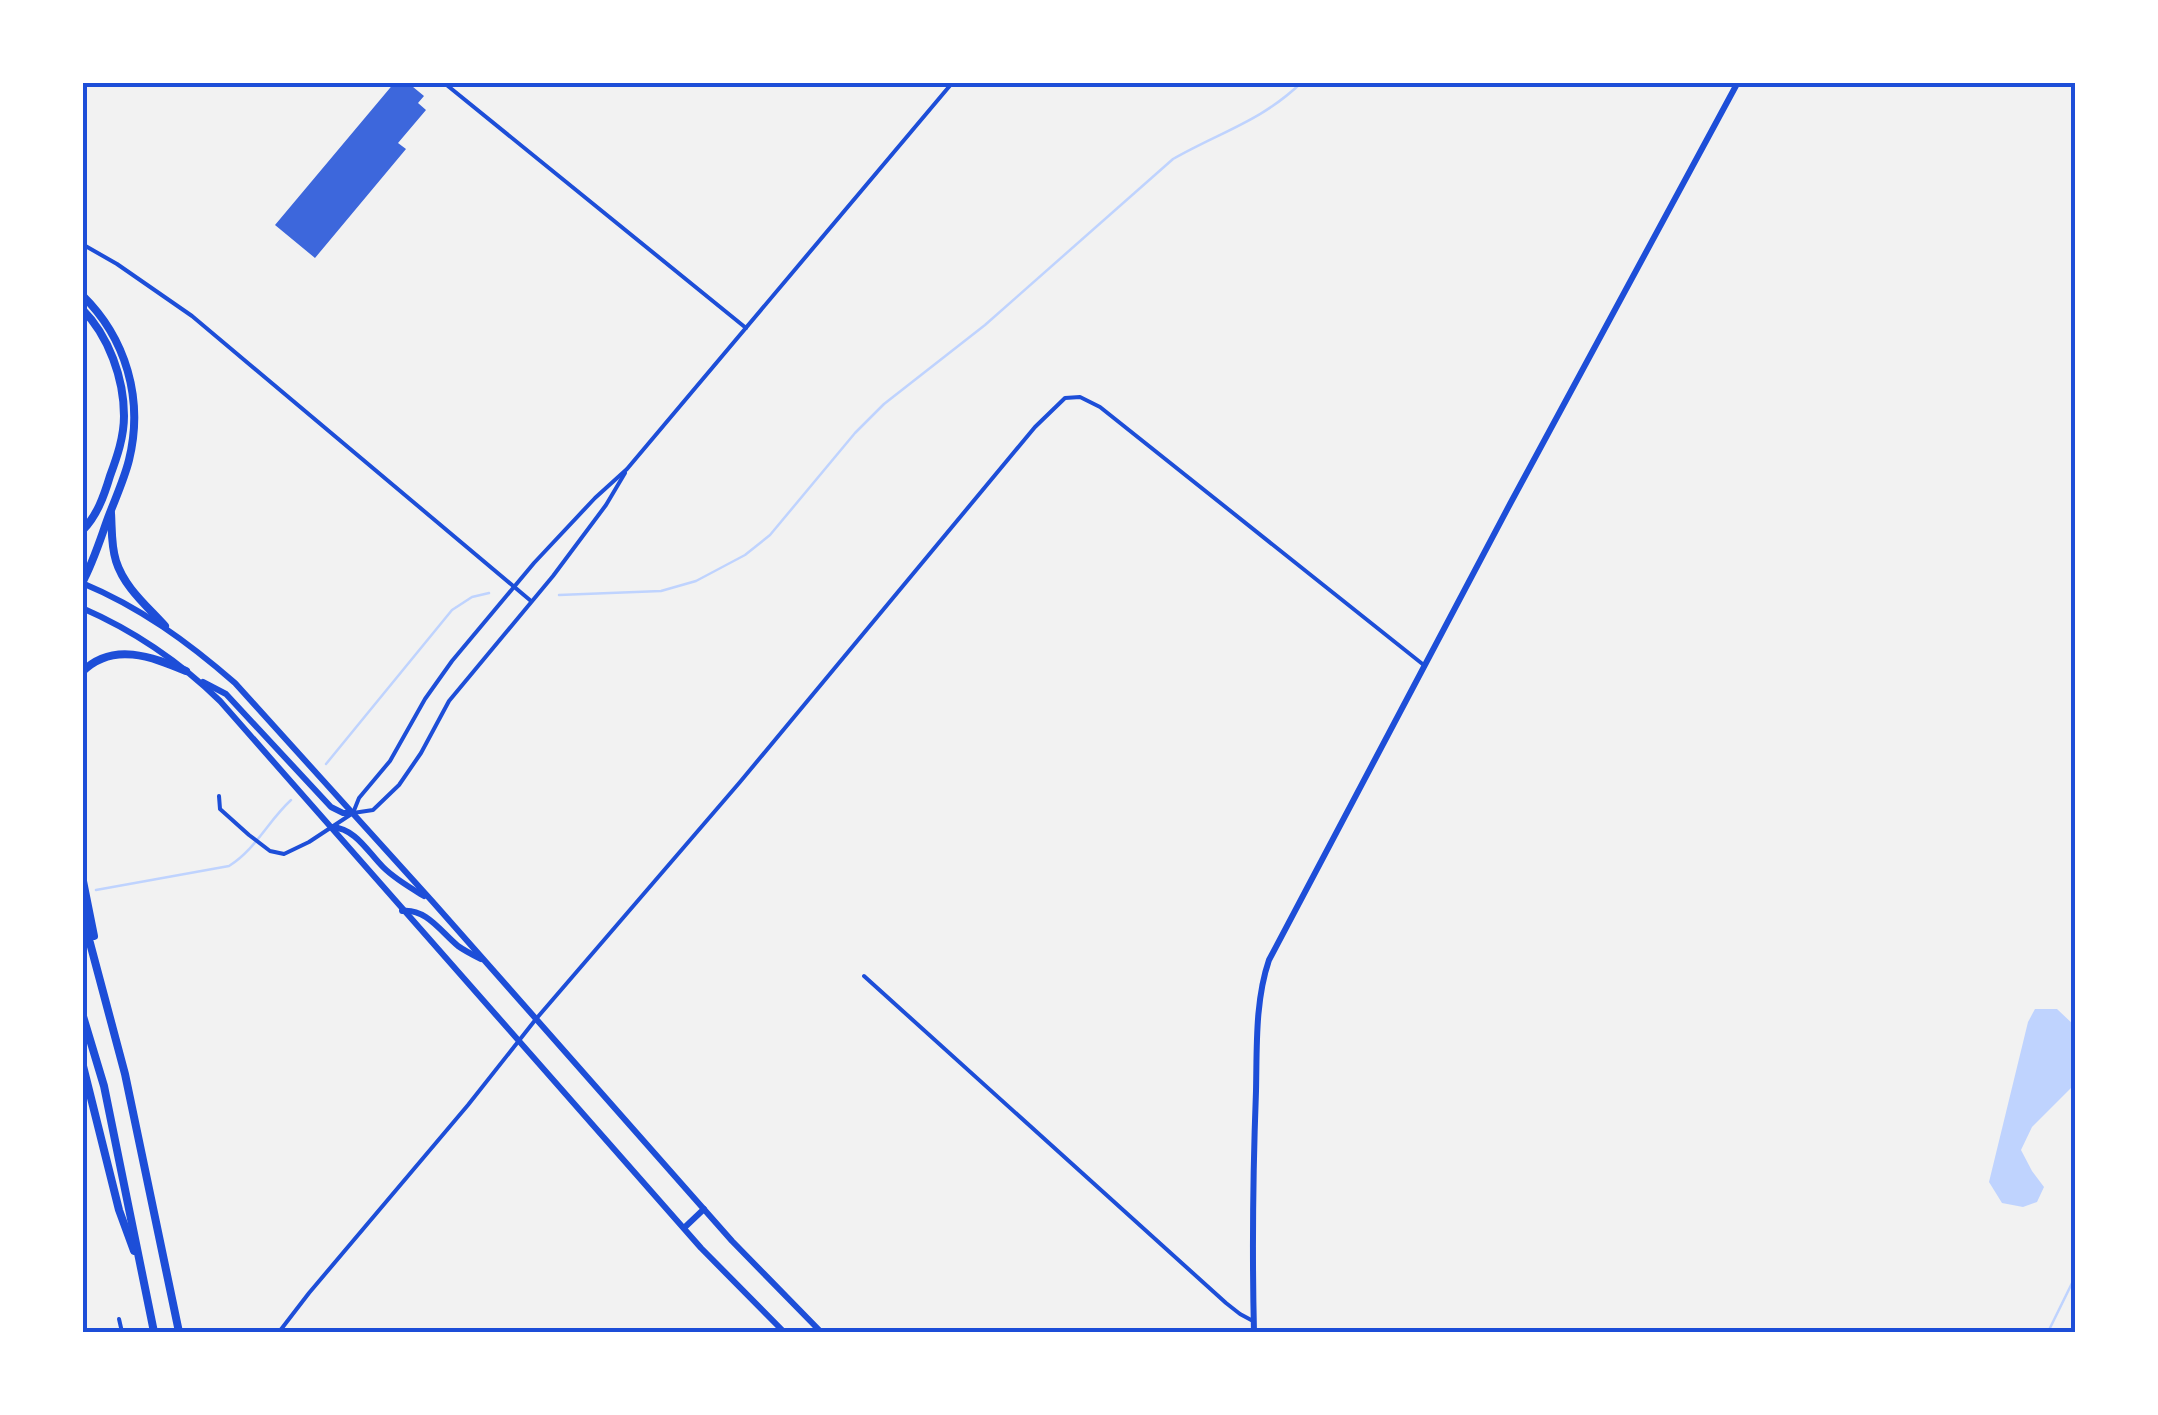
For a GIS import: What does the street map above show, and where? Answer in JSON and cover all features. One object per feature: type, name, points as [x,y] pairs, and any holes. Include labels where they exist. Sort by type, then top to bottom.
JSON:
[{"type":"highway","points":[[82,296],[114,334],[130,378],[134,404],[130,456],[83,583]]},
{"type":"highway","points":[[82,310],[112,356],[124,416],[119,451],[106,488],[95,514],[82,531]]},
{"type":"highway","points":[[111,508],[118,568],[128,586],[164,626]]},
{"type":"highway","points":[[82,672],[112,655],[125,654],[150,656],[186,671]]},
{"type":"highway","points":[[82,876],[98,965]]},
{"type":"highway","points":[[82,912],[125,1074],[179,1332]]},
{"type":"highway","points":[[82,1012],[104,1086],[154,1332]]},
{"type":"highway","points":[[82,1062],[119,1210],[144,1279]]},
{"type":"main road","points":[[1254,1332],[1258,1028],[1266,968],[1292,912],[1738,82]]},
{"type":"main road","points":[[83,583],[164,626],[235,682],[704,1210],[822,1332]]},
{"type":"main road","points":[[82,608],[140,636],[186,671],[226,694],[331,807],[353,813]]},
{"type":"main road","points":[[198,679],[724,1274],[784,1332]]},
{"type":"main road","points":[[330,828],[350,833],[405,885],[432,901]]},
{"type":"main road","points":[[402,910],[421,913],[460,948],[486,962]]},
{"type":"main road","points":[[684,1228],[704,1210]]},
{"type":"street","points":[[443,82],[747,328]]},
{"type":"street","points":[[353,813],[359,798],[390,761],[441,676],[514,586],[627,469],[952,82]]},
{"type":"street","points":[[82,244],[192,316],[532,601]]},
{"type":"street","points":[[279,1332],[518,1040],[1061,400],[1080,396],[1100,407],[1425,666]]},
{"type":"street","points":[[219,796],[220,809],[275,853],[293,851],[353,813],[373,810],[399,785],[452,698],[606,505],[627,469]]},
{"type":"street","points":[[864,976],[1226,1303],[1254,1321]]},
{"type":"street","points":[[120,1319],[122,1332]]},
{"type":"water","points":[[2035,1009],[2057,1009],[2075,1026],[2075,1084],[2032,1127],[2021,1150],[2044,1187],[2037,1202],[2023,1207],[2002,1203],[1989,1182],[2028,1022]]},
{"type":"building","points":[[395,82],[407,82],[424,96],[418,103],[426,110],[398,143],[406,149],[315,258],[275,225]]},
{"type":"waterway","points":[[559,595],[661,591],[696,581],[745,555],[770,535],[884,404],[985,325],[1173,159],[1256,116],[1302,82]]},
{"type":"waterway","points":[[326,764],[452,610],[472,597],[489,593]]},
{"type":"waterway","points":[[96,890],[229,866],[291,800]]},
{"type":"waterway","points":[[2048,1332],[2076,1275]]}]
